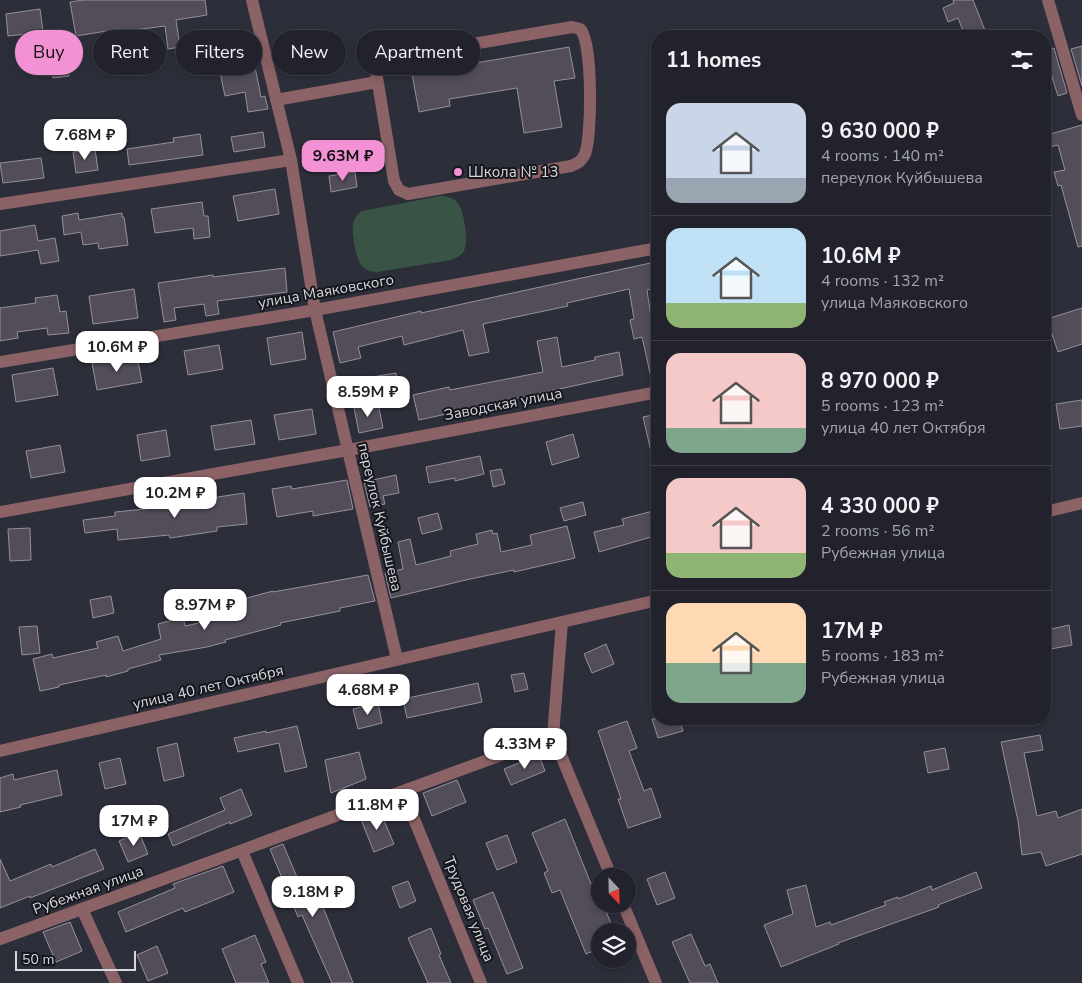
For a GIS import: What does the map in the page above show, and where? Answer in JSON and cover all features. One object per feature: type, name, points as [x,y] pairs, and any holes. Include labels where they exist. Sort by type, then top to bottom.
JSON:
[{"type":"street","name":"переулок Куйбышева","points":[[252,0],[291,160],[316,310],[397,660]]},
{"type":"street","points":[[1048,0],[1082,115]]},
{"type":"street","points":[[577,27],[583,31],[585,36],[589,62],[590,94],[585,155],[578,163],[570,166],[408,194],[403,193],[394,182],[377,82],[376,68],[385,59],[577,27]]},
{"type":"street","points":[[276,100],[377,82]]},
{"type":"street","points":[[0,204],[291,160]]},
{"type":"street","name":"улица Маяковского","points":[[0,362],[316,310],[651,249]]},
{"type":"street","name":"Заводская улица","points":[[0,512],[651,393]]},
{"type":"street","points":[[1051,511],[1082,503]]},
{"type":"street","name":"улица 40 лет Октября","points":[[0,751],[651,602]]},
{"type":"street","points":[[562,622],[553,736],[608,868]]},
{"type":"street","name":"Рубежная улица","points":[[0,939],[553,736]]},
{"type":"street","name":"Трудовая улица","points":[[403,792],[481,983]]},
{"type":"street","points":[[242,851],[298,983]]},
{"type":"street","points":[[82,909],[116,983]]},
{"type":"street","points":[[627,913],[656,983]]},
{"type":"green space","points":[[440,196],[447,197],[458,203],[464,219],[465,247],[464,251],[457,258],[378,272],[370,271],[360,264],[353,237],[353,224],[362,211]]},
{"type":"building","points":[[83,0],[205,0],[207,15],[176,20],[176,48],[168,49],[165,26],[134,30],[93,30],[93,33],[83,35],[83,30],[75,30],[70,2]]},
{"type":"building","points":[[953,0],[973,0],[985,30],[963,30],[958,18],[948,22],[943,8],[954,3]]},
{"type":"building","points":[[40,9],[43,30],[15,30],[15,35],[8,36],[6,14]]},
{"type":"building","points":[[1082,46],[1082,86],[1071,49]]},
{"type":"building","points":[[569,47],[575,78],[554,81],[562,127],[524,133],[517,88],[449,99],[450,106],[419,112],[412,75],[480,75],[480,62]]},
{"type":"building","points":[[1054,48],[1067,93],[1058,96],[1051,74],[1051,49]]},
{"type":"building","points":[[53,75],[69,75],[69,76],[53,78]]},
{"type":"building","points":[[221,75],[257,75],[261,97],[265,96],[268,109],[248,112],[245,92],[225,96]]},
{"type":"building","points":[[1082,125],[1082,246],[1078,247],[1061,185],[1058,186],[1054,172],[1065,170],[1058,145],[1051,147],[1051,134]]},
{"type":"building","points":[[263,132],[265,147],[234,152],[231,137]]},
{"type":"building","points":[[200,134],[203,155],[129,165],[127,149],[174,142],[173,138]]},
{"type":"building","points":[[95,149],[98,170],[76,173],[73,152]]},
{"type":"building","points":[[41,158],[44,178],[3,183],[0,163]]},
{"type":"building","points":[[355,172],[357,187],[331,192],[329,176]]},
{"type":"building","points":[[275,189],[279,214],[238,221],[233,196]]},
{"type":"building","points":[[202,202],[204,216],[208,216],[210,237],[194,239],[193,228],[155,233],[151,209]]},
{"type":"building","points":[[78,213],[79,220],[122,213],[128,245],[99,249],[98,243],[83,245],[81,232],[64,235],[62,216]]},
{"type":"building","points":[[35,225],[38,241],[55,238],[59,261],[41,264],[38,250],[0,256],[0,231]]},
{"type":"building","points":[[651,263],[651,289],[647,290],[651,317],[651,378],[642,337],[634,339],[630,320],[634,319],[629,289],[567,303],[568,306],[483,324],[489,352],[469,356],[463,330],[404,345],[402,336],[358,347],[361,358],[340,363],[333,332],[421,311],[421,313]]},
{"type":"building","points":[[285,268],[287,292],[217,301],[219,314],[206,316],[204,304],[174,308],[176,320],[164,322],[158,283]]},
{"type":"building","points":[[134,289],[138,318],[93,324],[89,296]]},
{"type":"building","points":[[57,295],[60,312],[66,311],[69,333],[48,335],[47,328],[17,332],[18,338],[0,341],[0,308],[36,303],[35,298]]},
{"type":"building","points":[[1082,308],[1082,344],[1058,352],[1051,331],[1051,318]]},
{"type":"building","points":[[302,332],[306,359],[271,365],[267,338]]},
{"type":"building","points":[[557,337],[562,367],[595,360],[595,357],[619,352],[623,375],[419,420],[413,395],[449,387],[450,390],[543,372],[537,341]]},
{"type":"building","points":[[219,345],[223,369],[188,375],[184,351]]},
{"type":"building","points":[[137,356],[142,382],[97,390],[92,363]]},
{"type":"building","points":[[53,368],[58,395],[16,402],[12,375]]},
{"type":"building","points":[[396,373],[399,391],[375,395],[372,377]]},
{"type":"building","points":[[1082,400],[1082,426],[1060,429],[1056,404]]},
{"type":"building","points":[[378,403],[383,428],[359,433],[354,408]]},
{"type":"building","points":[[312,409],[316,434],[279,440],[274,415]]},
{"type":"building","points":[[651,415],[651,452],[643,417]]},
{"type":"building","points":[[251,420],[255,444],[215,450],[211,426]]},
{"type":"building","points":[[166,430],[170,456],[141,461],[137,435]]},
{"type":"building","points":[[573,434],[579,457],[552,465],[546,442]]},
{"type":"building","points":[[60,445],[65,472],[31,478],[26,451]]},
{"type":"building","points":[[480,456],[484,474],[455,481],[455,478],[429,483],[426,467]]},
{"type":"building","points":[[501,469],[505,484],[493,487],[490,471]]},
{"type":"building","points":[[396,475],[399,493],[383,496],[385,504],[370,507],[364,482]]},
{"type":"building","points":[[347,480],[353,509],[313,516],[313,511],[277,517],[272,489],[291,486],[292,489]]},
{"type":"building","points":[[244,493],[247,524],[217,527],[217,531],[170,538],[169,535],[118,540],[117,529],[85,533],[83,520],[115,516],[115,512],[165,507],[165,505]]},
{"type":"building","points":[[583,502],[586,515],[564,521],[560,508]]},
{"type":"building","points":[[651,512],[651,537],[599,552],[594,532],[624,525],[622,519]]},
{"type":"building","points":[[438,513],[442,529],[422,534],[418,518]]},
{"type":"building","points":[[567,526],[575,558],[514,572],[514,570],[470,579],[391,598],[385,573],[403,569],[398,542],[410,539],[416,565],[451,556],[450,551],[478,544],[476,534],[492,530],[493,534],[497,533],[501,552],[532,545],[530,535]]},
{"type":"building","points":[[30,528],[31,560],[10,561],[8,529]]},
{"type":"building","points":[[368,575],[375,601],[340,608],[340,611],[280,623],[281,625],[225,640],[226,642],[207,647],[159,655],[161,660],[128,669],[128,671],[106,677],[106,675],[59,685],[59,687],[40,691],[33,659],[52,654],[53,658],[98,648],[96,642],[118,636],[123,651],[161,639],[158,624],[183,617],[185,626],[239,614],[236,601],[273,591]]},
{"type":"building","points":[[111,596],[114,613],[93,618],[90,600]]},
{"type":"building","points":[[1069,625],[1072,645],[1051,649],[1051,629]]},
{"type":"building","points":[[37,626],[40,653],[22,655],[19,627]]},
{"type":"building","points":[[606,644],[614,664],[592,673],[584,654]]},
{"type":"building","points":[[524,673],[528,689],[515,692],[511,675]]},
{"type":"building","points":[[478,683],[482,702],[407,718],[403,699]]},
{"type":"building","points":[[378,703],[382,723],[358,729],[353,709]]},
{"type":"building","points":[[627,721],[637,748],[629,751],[644,791],[651,788],[661,817],[628,828],[618,799],[621,799],[598,731]]},
{"type":"building","points":[[654,725],[681,725],[683,731],[658,738]]},
{"type":"building","points":[[297,726],[307,767],[285,772],[279,743],[238,752],[234,738]]},
{"type":"building","points":[[1040,735],[1043,750],[1024,753],[1037,816],[1056,811],[1058,818],[1082,809],[1082,854],[1046,866],[1041,852],[1022,855],[1018,821],[1001,742]]},
{"type":"building","points":[[177,743],[184,776],[164,781],[157,748]]},
{"type":"building","points":[[945,748],[949,769],[928,773],[924,752]]},
{"type":"building","points":[[359,752],[366,779],[331,793],[325,760]]},
{"type":"building","points":[[539,755],[545,771],[511,785],[504,769]]},
{"type":"building","points":[[120,758],[126,784],[105,789],[99,763]]},
{"type":"building","points":[[57,770],[62,795],[0,812],[0,778],[13,774],[14,780]]},
{"type":"building","points":[[457,780],[466,802],[432,816],[423,793]]},
{"type":"building","points":[[241,789],[252,815],[230,824],[230,822],[173,846],[168,834],[225,810],[220,798]]},
{"type":"building","points":[[379,809],[394,844],[374,852],[360,817]]},
{"type":"building","points":[[565,819],[591,884],[591,913],[607,913],[611,923],[591,923],[591,952],[586,954],[560,890],[552,893],[544,873],[548,871],[532,833]]},
{"type":"building","points":[[139,832],[148,854],[128,862],[119,841]]},
{"type":"building","points":[[507,835],[517,862],[497,870],[486,843]]},
{"type":"building","points":[[283,844],[302,889],[314,884],[353,983],[332,983],[302,915],[298,917],[270,849]]},
{"type":"building","points":[[95,849],[104,869],[0,908],[0,859],[10,881],[51,864],[52,867]]},
{"type":"building","points":[[223,866],[234,892],[185,912],[183,908],[126,932],[118,912],[175,888],[173,884]]},
{"type":"building","points":[[665,872],[675,898],[657,905],[647,879]]},
{"type":"building","points":[[976,872],[982,888],[938,905],[939,907],[838,943],[781,967],[764,925],[793,914],[787,890],[806,885],[816,927],[830,922],[831,925],[886,905],[884,902],[898,897],[898,899],[931,886],[932,890]]},
{"type":"building","points":[[408,881],[416,901],[400,908],[392,887]]},
{"type":"building","points":[[493,892],[523,968],[507,974],[488,928],[485,929],[473,900]]},
{"type":"building","points":[[70,922],[82,951],[56,962],[43,932]]},
{"type":"building","points":[[431,928],[441,954],[439,955],[451,983],[428,983],[408,938]]},
{"type":"building","points":[[691,934],[705,966],[710,964],[718,983],[690,983],[672,942]]},
{"type":"building","points":[[255,935],[266,962],[261,964],[269,983],[236,983],[222,949]]},
{"type":"building","points":[[157,946],[168,973],[148,981],[137,955]]},
{"type":"place","name":"Школа № 13","points":[[458,172]]}]
